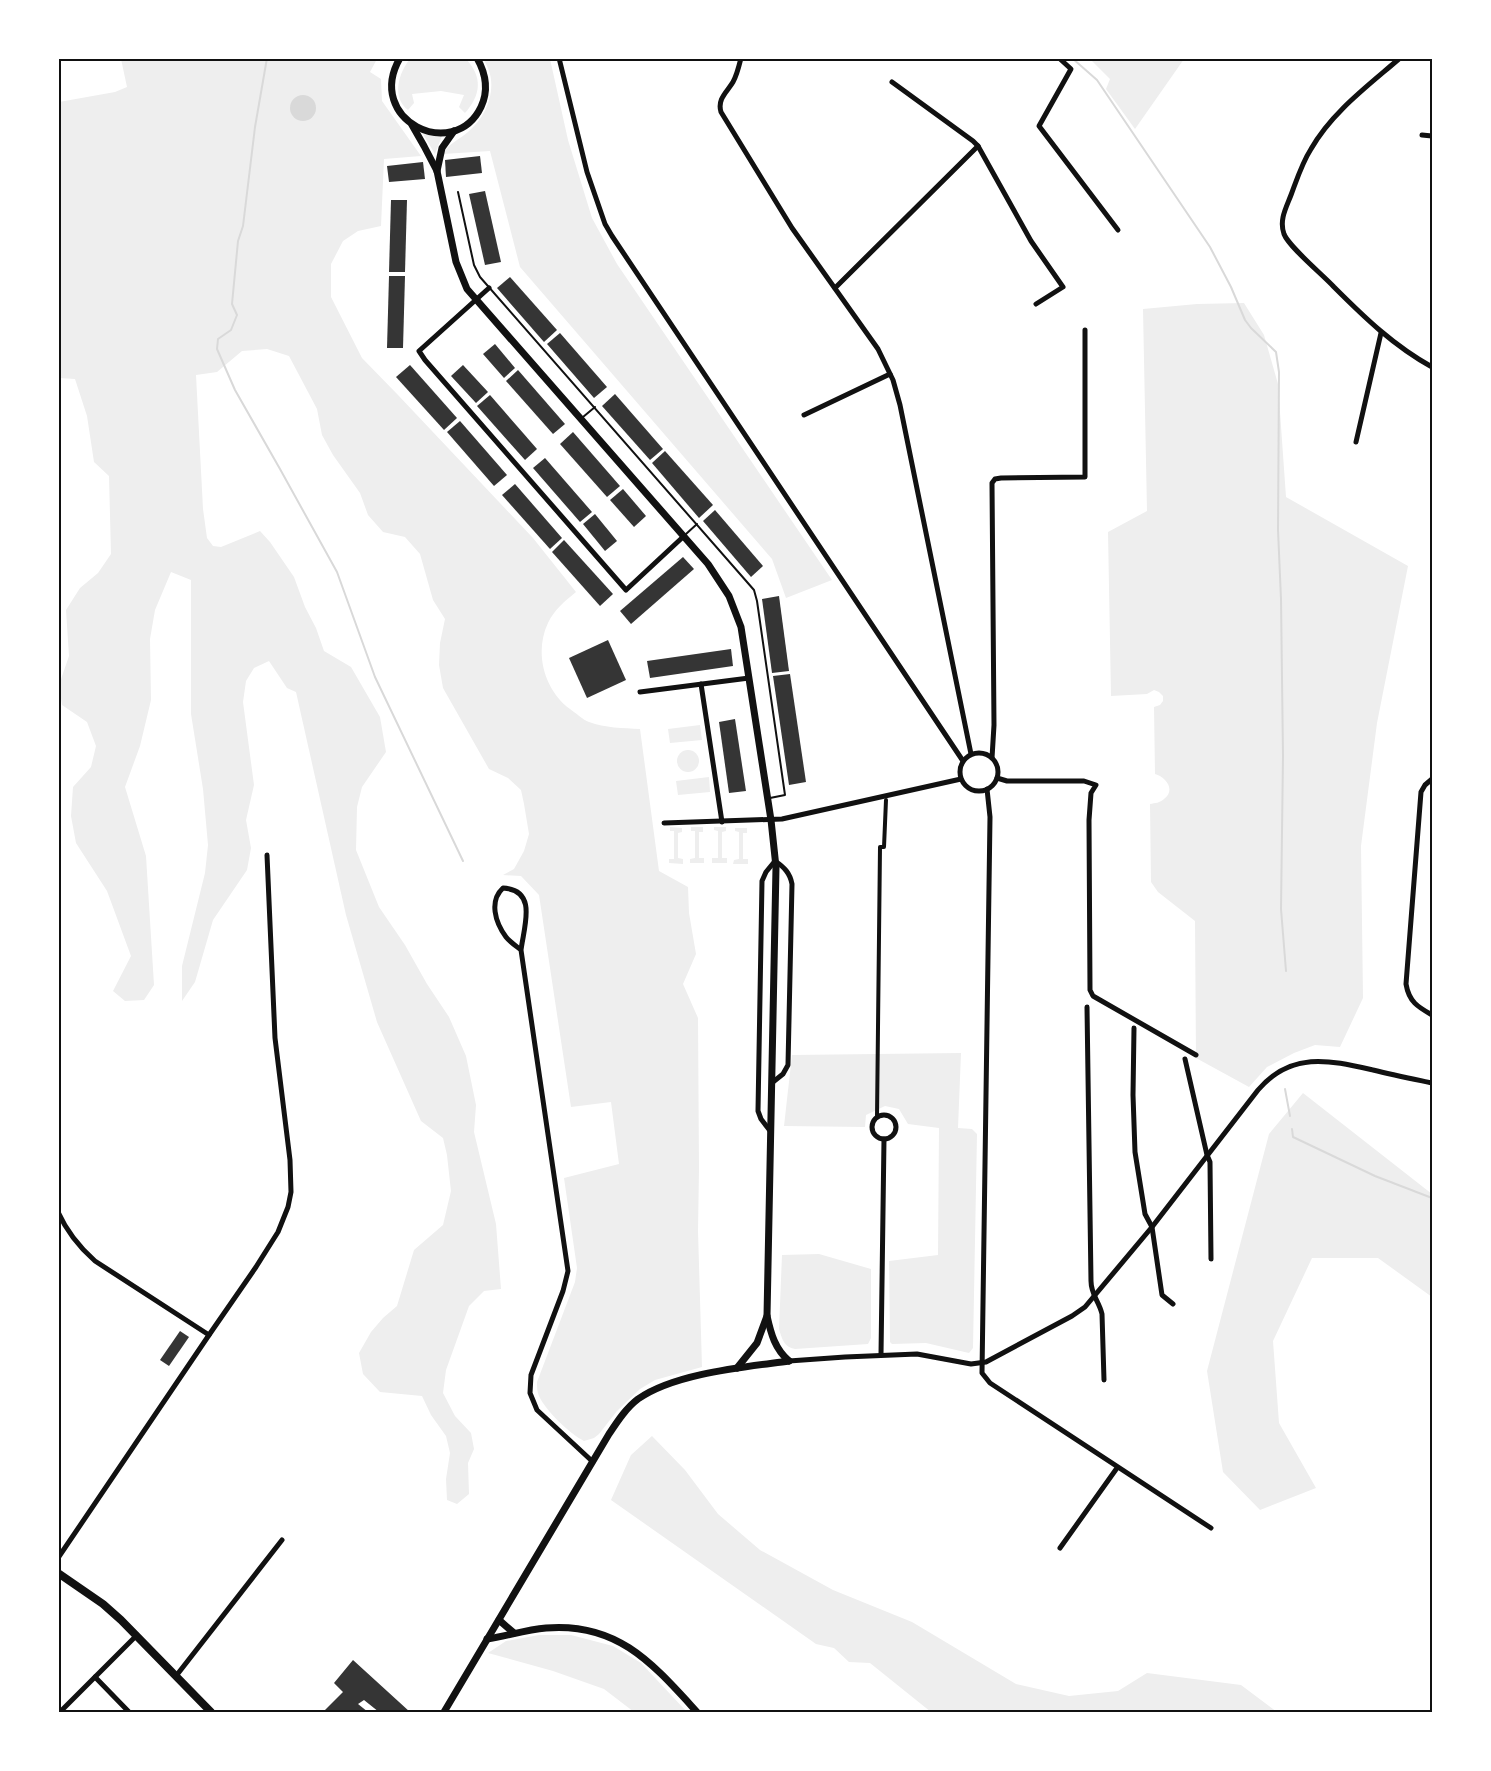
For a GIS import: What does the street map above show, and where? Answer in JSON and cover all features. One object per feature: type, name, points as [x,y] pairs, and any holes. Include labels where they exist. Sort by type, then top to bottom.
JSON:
[{"type":"main road","points":[[58,1573],[103,1604],[137,1635],[211,1713]]},
{"type":"street","points":[[400,58],[393,72],[392,94],[399,113],[412,125],[437,171],[458,268],[466,287],[714,572],[734,605],[741,627],[771,820],[775,861],[767,1316],[775,1343],[789,1361]]},
{"type":"street","points":[[412,125],[430,131],[454,131],[475,117],[484,98],[486,83],[477,58]]},
{"type":"street","points":[[559,58],[587,172],[605,224],[963,761]]},
{"type":"street","points":[[741,58],[734,81],[719,104],[721,112],[786,219],[878,349],[900,405],[971,754]]},
{"type":"street","points":[[1059,58],[1071,69],[1039,126],[1118,230]]},
{"type":"street","points":[[1400,58],[1349,103],[1316,140],[1305,159],[1282,219],[1284,233],[1293,248],[1381,333],[1432,367]]},
{"type":"street","points":[[892,82],[978,146],[1031,241],[1063,287],[1036,304]]},
{"type":"street","points":[[437,171],[442,148],[454,131]]},
{"type":"street","points":[[1422,135],[1432,136]]},
{"type":"street","points":[[835,288],[978,146]]},
{"type":"street","points":[[489,288],[419,351],[626,590],[684,536]]},
{"type":"street","points":[[992,758],[994,709],[992,485],[995,479],[1000,478],[1085,477],[1085,330]]},
{"type":"street","points":[[1356,442],[1381,333]]},
{"type":"street","points":[[804,416],[890,375]]},
{"type":"street","points":[[640,692],[749,678]]},
{"type":"street","points":[[701,684],[722,822]]},
{"type":"street","points":[[984,753],[992,758],[998,768],[997,778],[987,789],[972,789],[961,779],[960,769],[963,761],[971,754],[984,753]]},
{"type":"street","points":[[997,778],[1007,781],[1084,781],[1096,785],[1091,793],[1089,820],[1090,990],[1093,996],[1196,1055]]},
{"type":"street","points":[[664,823],[771,820],[819,812],[961,779]]},
{"type":"street","points":[[1432,779],[1421,792],[1406,984],[1411,1000],[1432,1015]]},
{"type":"street","points":[[987,789],[990,817],[982,1373],[990,1383],[1116,1468],[1211,1528]]},
{"type":"street","points":[[877,1118],[889,1116],[895,1122],[896,1130],[892,1137],[884,1139],[877,1137],[873,1131],[873,1124],[877,1118],[880,847],[884,847],[885,800]]},
{"type":"street","points":[[58,1558],[282,1225],[290,1198],[290,1160],[272,1005],[267,855]]},
{"type":"street","points":[[772,1082],[786,1071],[788,1061],[792,884],[787,870],[775,861]]},
{"type":"street","points":[[771,1132],[758,1111],[762,881],[775,861]]},
{"type":"street","points":[[521,950],[506,937],[494,908],[498,892],[503,888],[514,888],[527,903],[521,950],[568,1271],[563,1291],[531,1375],[530,1393],[537,1410],[593,1462]]},
{"type":"street","points":[[1087,1007],[1091,1291],[1102,1314],[1104,1380]]},
{"type":"street","points":[[1134,1028],[1135,1152],[1145,1214],[1152,1227],[1162,1295],[1173,1304]]},
{"type":"street","points":[[1185,1059],[1210,1162],[1211,1259]]},
{"type":"street","points":[[444,1713],[617,1422],[631,1405],[643,1396],[680,1381],[737,1368],[789,1361],[923,1354],[981,1364],[1078,1313],[1095,1298],[1265,1082],[1280,1071],[1314,1060],[1432,1083]]},
{"type":"street","points":[[881,1355],[884,1139]]},
{"type":"street","points":[[58,1212],[65,1228],[95,1261],[209,1335]]},
{"type":"street","points":[[737,1368],[757,1343],[767,1316]]},
{"type":"street","points":[[1060,1548],[1116,1468]]},
{"type":"street","points":[[176,1676],[282,1540]]},
{"type":"street","points":[[499,1620],[514,1633]]},
{"type":"street","points":[[487,1639],[545,1628],[563,1628],[599,1634],[618,1641],[647,1660],[697,1713]]},
{"type":"street","points":[[60,1713],[137,1635]]},
{"type":"street","points":[[95,1677],[129,1713]]},
{"type":"lane","points":[[458,192],[474,265],[480,277],[756,594],[785,795],[767,798]]},
{"type":"lane","points":[[581,419],[595,407]]},
{"type":"lane","points":[[684,536],[697,524]]},
{"type":"shaded area","points":[[121,59],[377,59],[370,72],[381,79],[382,101],[421,156],[384,159],[381,226],[358,231],[343,241],[331,264],[331,297],[362,358],[533,538],[576,592],[553,614],[544,634],[542,658],[548,681],[561,701],[587,721],[608,727],[640,729],[659,871],[688,887],[689,913],[696,954],[683,984],[698,1018],[698,1231],[702,1367],[655,1380],[640,1389],[617,1411],[599,1434],[584,1441],[552,1415],[538,1394],[537,1382],[575,1282],[577,1268],[564,1178],[619,1164],[611,1102],[571,1107],[539,895],[521,876],[503,875],[514,869],[524,851],[529,834],[521,790],[508,778],[489,769],[443,688],[439,665],[440,643],[445,619],[433,600],[420,554],[405,537],[383,532],[368,515],[360,493],[322,435],[317,409],[289,356],[267,349],[242,351],[217,372],[196,375],[203,509],[207,538],[213,546],[221,547],[260,531],[294,577],[324,651],[351,667],[380,717],[386,752],[362,787],[357,807],[356,850],[379,907],[449,1017],[466,1056],[476,1105],[474,1132],[496,1224],[501,1289],[484,1291],[469,1306],[446,1370],[443,1393],[455,1416],[471,1433],[474,1449],[468,1463],[469,1494],[457,1504],[447,1500],[446,1479],[450,1453],[446,1436],[431,1415],[422,1396],[380,1392],[363,1374],[359,1353],[371,1332],[397,1306],[414,1250],[443,1225],[451,1191],[447,1155],[443,1138],[421,1121],[377,1022],[346,915],[296,692],[287,688],[269,661],[254,668],[246,681],[243,702],[254,785],[246,820],[251,848],[247,870],[213,920],[195,982],[182,1001],[182,966],[205,873],[208,845],[203,789],[191,714],[191,580],[171,572],[155,610],[150,639],[151,700],[140,746],[125,787],[146,856],[154,985],[144,1000],[125,1001],[113,991],[131,956],[107,891],[76,843],[71,816],[73,787],[91,767],[96,746],[87,722],[62,705],[59,685],[69,656],[66,610],[80,588],[98,573],[111,554],[109,476],[94,462],[87,416],[75,379],[59,378],[59,102],[115,92],[127,87]]},
{"type":"shaded area","points":[[410,59],[466,59],[475,72],[478,86],[474,100],[465,113],[459,107],[464,95],[441,91],[412,94],[414,103],[408,110],[400,98],[398,84]]},
{"type":"shaded area","points":[[483,59],[550,59],[568,140],[592,218],[617,264],[832,580],[786,598],[772,559],[520,267],[490,151],[443,154],[451,144],[475,125],[490,98],[491,78]]},
{"type":"shaded area","points":[[1090,59],[1184,59],[1135,129],[1106,89],[1110,79]]},
{"type":"shaded area","points":[[303,95],[312,99],[316,108],[312,117],[303,121],[294,117],[290,108],[294,99]]},
{"type":"shaded area","points":[[423,134],[442,136],[435,154]]},
{"type":"shaded area","points":[[1244,303],[1264,335],[1278,384],[1286,497],[1408,566],[1377,723],[1361,846],[1363,998],[1340,1047],[1315,1045],[1294,1053],[1267,1067],[1249,1087],[1196,1058],[1195,921],[1158,892],[1151,882],[1150,804],[1162,800],[1169,792],[1166,781],[1155,774],[1154,707],[1160,705],[1163,696],[1154,690],[1147,694],[1111,696],[1108,532],[1147,511],[1143,309]]},
{"type":"shaded area","points":[[700,725],[702,740],[670,743],[668,729]]},
{"type":"shaded area","points":[[688,750],[696,753],[699,761],[696,769],[688,772],[680,769],[677,761],[680,753]]},
{"type":"shaded area","points":[[709,777],[710,792],[678,795],[676,781]]},
{"type":"shaded area","points":[[670,827],[682,828],[682,832],[678,833],[678,858],[683,859],[683,864],[669,863],[669,859],[674,859],[674,831],[670,831]]},
{"type":"shaded area","points":[[691,827],[703,827],[703,832],[699,832],[699,858],[704,858],[704,863],[690,863],[690,859],[695,858],[695,831],[691,831]]},
{"type":"shaded area","points":[[714,827],[726,827],[726,831],[722,832],[722,858],[727,858],[727,863],[712,863],[712,858],[718,858],[718,831],[714,830]]},
{"type":"shaded area","points":[[735,828],[747,828],[747,833],[743,833],[743,859],[748,859],[748,864],[733,864],[734,860],[739,859],[739,832],[735,831]]},
{"type":"shaded area","points":[[961,1053],[958,1128],[972,1129],[977,1134],[973,1348],[969,1353],[926,1343],[892,1344],[890,1342],[889,1261],[938,1255],[939,1128],[908,1124],[899,1109],[885,1106],[866,1115],[865,1127],[784,1126],[792,1055]]},
{"type":"shaded area","points":[[1303,1093],[1432,1194],[1432,1297],[1378,1258],[1312,1258],[1273,1341],[1279,1423],[1316,1488],[1260,1510],[1223,1472],[1207,1371],[1269,1134]]},
{"type":"shaded area","points":[[819,1254],[871,1269],[871,1338],[868,1344],[795,1349],[784,1342],[779,1329],[782,1255]]},
{"type":"shaded area","points":[[652,1436],[685,1470],[718,1514],[760,1550],[833,1590],[912,1622],[1016,1684],[1069,1696],[1118,1691],[1147,1673],[1241,1685],[1277,1712],[931,1712],[870,1663],[849,1662],[834,1648],[816,1644],[611,1500],[631,1455]]},
{"type":"shaded area","points":[[539,1635],[571,1635],[613,1646],[641,1663],[687,1712],[634,1712],[604,1689],[553,1671],[488,1653],[506,1641]]},
{"type":"building","points":[[480,156],[482,173],[446,177],[445,160]]},
{"type":"building","points":[[423,162],[425,179],[389,182],[387,166]]},
{"type":"building","points":[[485,191],[501,262],[485,265],[469,194]]},
{"type":"building","points":[[391,200],[407,200],[405,272],[389,272]]},
{"type":"building","points":[[389,276],[405,276],[403,348],[387,348]]},
{"type":"building","points":[[510,277],[557,330],[544,342],[497,288]]},
{"type":"building","points":[[560,333],[607,387],[594,398],[547,344]]},
{"type":"building","points":[[495,344],[515,368],[504,378],[483,354]]},
{"type":"building","points":[[410,365],[457,418],[444,430],[396,377]]},
{"type":"building","points":[[463,365],[488,392],[476,403],[451,376]]},
{"type":"building","points":[[518,370],[565,424],[553,434],[506,381]]},
{"type":"building","points":[[615,394],[663,449],[650,460],[602,406]]},
{"type":"building","points":[[490,395],[537,449],[525,460],[477,406]]},
{"type":"building","points":[[460,421],[507,475],[494,486],[447,432]]},
{"type":"building","points":[[573,432],[620,486],[607,497],[560,444]]},
{"type":"building","points":[[665,451],[713,505],[699,518],[652,463]]},
{"type":"building","points":[[545,458],[592,512],[580,522],[533,468]]},
{"type":"building","points":[[515,484],[562,538],[550,549],[502,495]]},
{"type":"building","points":[[623,489],[646,516],[634,527],[610,500]]},
{"type":"building","points":[[715,510],[763,566],[751,577],[703,521]]},
{"type":"building","points":[[595,514],[617,541],[605,551],[583,524]]},
{"type":"building","points":[[564,540],[613,594],[600,606],[552,552]]},
{"type":"building","points":[[683,557],[694,569],[631,624],[620,611]]},
{"type":"building","points":[[779,596],[789,671],[772,673],[762,599]]},
{"type":"building","points":[[608,640],[626,680],[587,698],[569,658]]},
{"type":"building","points":[[731,649],[733,666],[650,678],[647,661]]},
{"type":"building","points":[[790,674],[806,782],[789,785],[773,676]]},
{"type":"building","points":[[735,719],[746,791],[729,793],[719,722]]},
{"type":"building","points":[[180,1331],[189,1337],[169,1366],[160,1360]]},
{"type":"building","points":[[353,1660],[410,1712],[379,1712],[364,1700],[358,1704],[368,1712],[323,1712],[343,1692],[334,1683]]},
{"type":"waterway","points":[[267,58],[255,127],[243,226],[238,241],[232,304],[237,315],[231,330],[218,339],[217,349],[235,390],[337,572],[375,677],[463,861]]},
{"type":"waterway","points":[[1072,58],[1097,80],[1210,247],[1245,320],[1276,352],[1279,372],[1278,530],[1283,756],[1281,909],[1286,971]]},
{"type":"waterway","points":[[1285,1089],[1290,1116]]},
{"type":"waterway","points":[[1292,1129],[1293,1137],[1375,1176],[1432,1198]]}]
